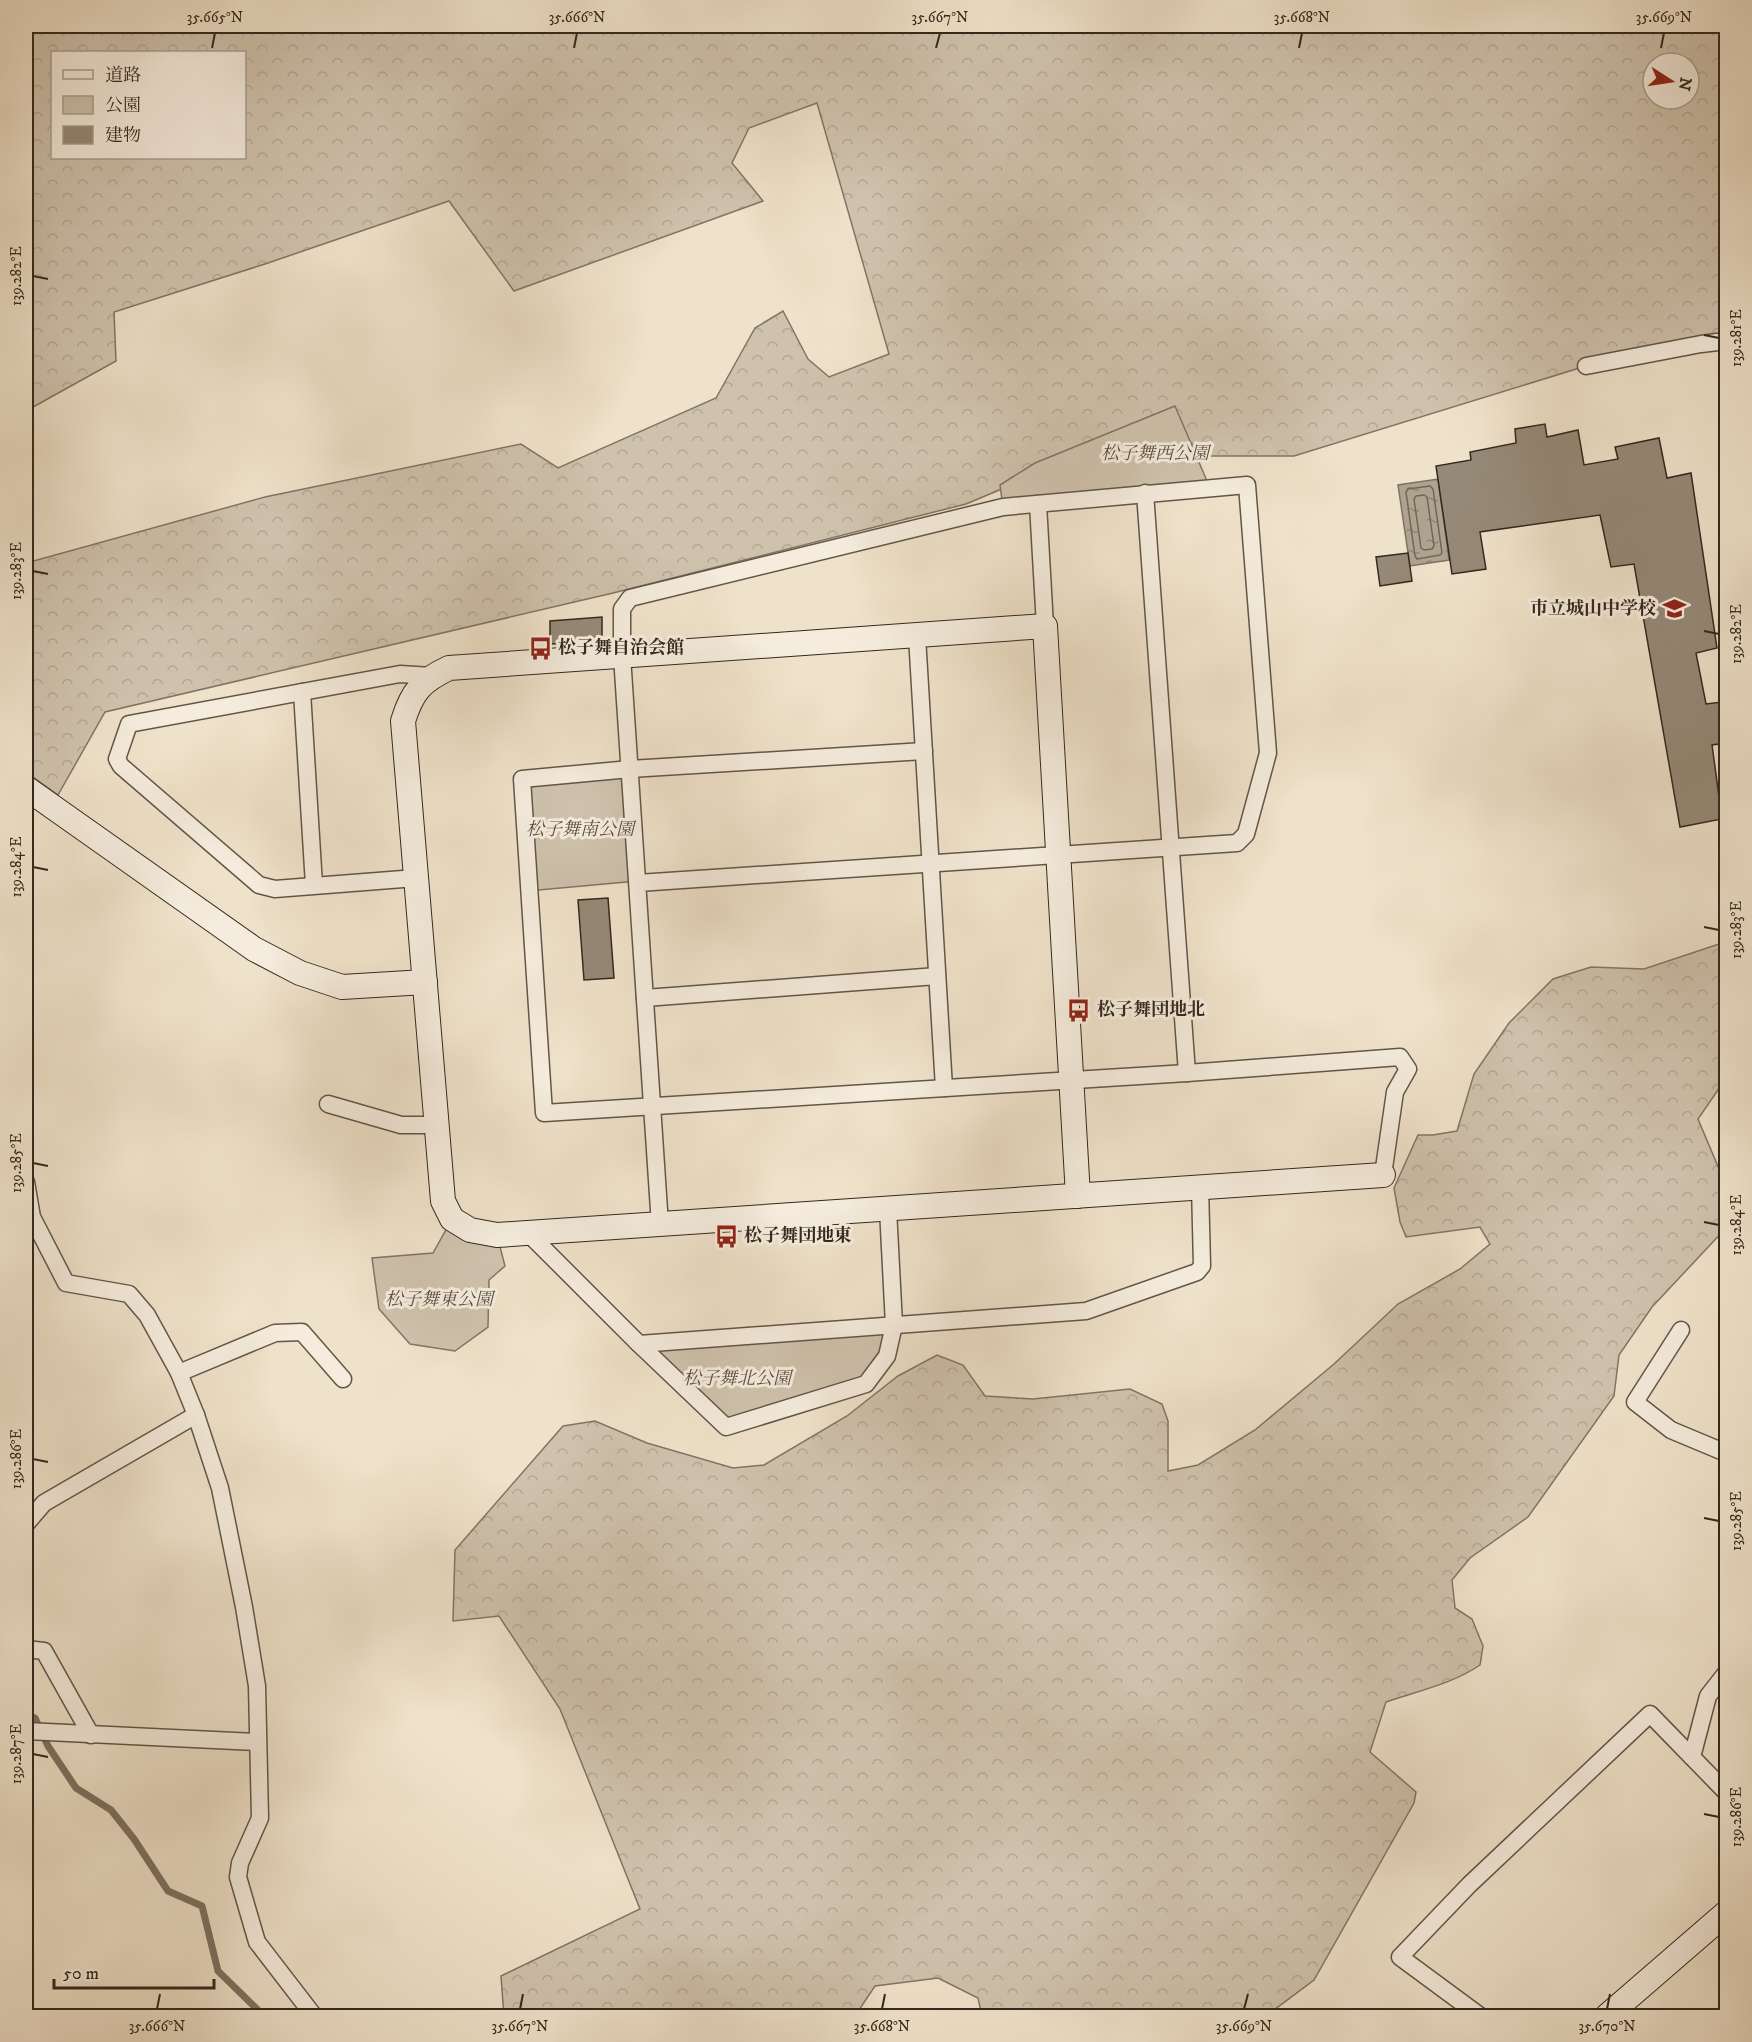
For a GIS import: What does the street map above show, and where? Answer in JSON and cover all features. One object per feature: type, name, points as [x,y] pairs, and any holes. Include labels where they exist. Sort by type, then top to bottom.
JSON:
[{"type":"street","points":[[1586,366],[1726,341]]},
{"type":"street","points":[[638,884],[1237,843],[1246,834],[1268,753],[1247,485],[1003,507],[630,598],[622,609],[622,656],[660,1225]]},
{"type":"street","points":[[1144,493],[1187,1073]]},
{"type":"street","points":[[1038,504],[1078,1196]]},
{"type":"street","points":[[924,751],[630,769],[522,779],[544,1113],[1071,1081],[1400,1057],[1408,1069],[1395,1092],[1383,1175],[497,1235],[470,1230],[452,1219],[443,1201],[403,722],[416,690],[432,676],[449,668],[1045,626]]},
{"type":"street","points":[[917,636],[944,1088]]},
{"type":"street","points":[[416,878],[274,889],[259,885],[121,766],[117,759],[129,724],[400,674],[432,676]]},
{"type":"street","points":[[302,692],[314,885]]},
{"type":"street","points":[[26,788],[254,949],[300,973],[342,987],[425,982]]},
{"type":"street","points":[[645,998],[937,976]]},
{"type":"street","points":[[328,1104],[401,1125],[437,1125]]},
{"type":"street","points":[[26,1182],[29,1219],[66,1283],[129,1294],[147,1315],[179,1373],[196,1415],[220,1488],[257,1686],[260,1818],[240,1863],[238,1877],[257,1942],[314,2016]]},
{"type":"street","points":[[639,1344],[1086,1311],[1197,1272],[1202,1266],[1200,1186]]},
{"type":"street","points":[[527,1232],[726,1427],[866,1384],[887,1356],[894,1325],[888,1209]]},
{"type":"street","points":[[1681,1330],[1635,1402],[1671,1430],[1726,1453]]},
{"type":"street","points":[[179,1373],[275,1333],[302,1332],[343,1378]]},
{"type":"street","points":[[26,1524],[44,1503],[196,1415]]},
{"type":"street","points":[[26,1649],[44,1651],[91,1735]]},
{"type":"street","points":[[1692,1757],[1708,1696],[1726,1673]]},
{"type":"street","points":[[1480,2016],[1400,1957],[1470,1885],[1650,1714],[1726,1792]]},
{"type":"street","points":[[26,1731],[257,1742]]},
{"type":"street","points":[[1607,2016],[1726,1913]]},
{"type":"green space","points":[[26,26],[1726,26],[1726,341],[1586,366],[1294,456],[1208,456],[1163,421],[966,504],[613,593],[105,712],[58,795],[26,772],[26,563],[265,497],[521,444],[558,468],[716,398],[755,328],[783,311],[808,359],[829,377],[889,354],[817,103],[749,128],[732,163],[763,201],[514,291],[449,201],[265,264],[114,312],[116,361],[26,411]]},
{"type":"green space","name":"松子舞西公園","points":[[1175,406],[1210,488],[1003,507],[1000,485],[1035,463]]},
{"type":"green space","name":"松子舞南公園","points":[[630,769],[637,881],[528,891],[522,779]]},
{"type":"green space","points":[[1719,944],[1726,945],[1726,1086],[1720,1087],[1698,1119],[1722,1176],[1726,1228],[1652,1307],[1619,1355],[1614,1396],[1528,1517],[1470,1558],[1452,1580],[1455,1608],[1472,1619],[1483,1646],[1480,1665],[1446,1682],[1386,1702],[1370,1752],[1416,1792],[1414,1803],[1314,1980],[1266,2016],[982,2016],[978,1998],[938,1978],[875,1986],[855,2016],[504,2016],[501,1976],[640,1909],[560,1709],[499,1616],[453,1621],[455,1550],[563,1426],[595,1421],[647,1443],[733,1468],[764,1465],[847,1416],[898,1376],[937,1355],[963,1365],[985,1396],[1033,1399],[1130,1389],[1162,1404],[1168,1421],[1168,1471],[1198,1465],[1255,1430],[1334,1364],[1398,1304],[1460,1269],[1490,1244],[1480,1227],[1406,1237],[1400,1222],[1394,1188],[1418,1135],[1457,1131],[1474,1074],[1509,1023],[1553,979],[1591,967],[1644,969]]},
{"type":"green space","name":"松子舞東公園","points":[[452,1219],[497,1235],[505,1266],[489,1280],[488,1327],[455,1351],[410,1344],[379,1309],[372,1258],[433,1253]]},
{"type":"green space","name":"松子舞北公園","points":[[894,1325],[866,1384],[726,1427],[639,1344]]},
{"type":"water","points":[[1438,479],[1449,560],[1410,566],[1398,485]]},
{"type":"building","points":[[1545,424],[1547,437],[1578,430],[1584,465],[1618,459],[1615,447],[1659,438],[1667,478],[1691,473],[1717,648],[1696,653],[1706,704],[1722,702],[1724,715],[1726,715],[1726,743],[1712,745],[1722,819],[1680,827],[1634,564],[1611,567],[1600,515],[1480,532],[1486,569],[1452,574],[1436,466],[1471,460],[1470,452],[1516,443],[1515,429]]},
{"type":"building","points":[[1408,553],[1412,581],[1380,586],[1376,557]]},
{"type":"building","points":[[602,617],[602,642],[550,644],[550,621]]},
{"type":"building","points":[[608,898],[614,978],[584,980],[578,900]]},
{"type":"waterway","points":[[26,1716],[35,1718],[48,1746],[76,1788],[111,1810],[134,1839],[168,1891],[202,1906],[218,1971],[264,2016]]},
{"type":"place","name":"市立城山中学校","points":[[1674,609]]},
{"type":"place","name":"松子舞自治会館","points":[[540,648]]},
{"type":"place","name":"松子舞団地北","points":[[1079,1010]]},
{"type":"place","name":"松子舞団地東","points":[[726,1236]]}]
